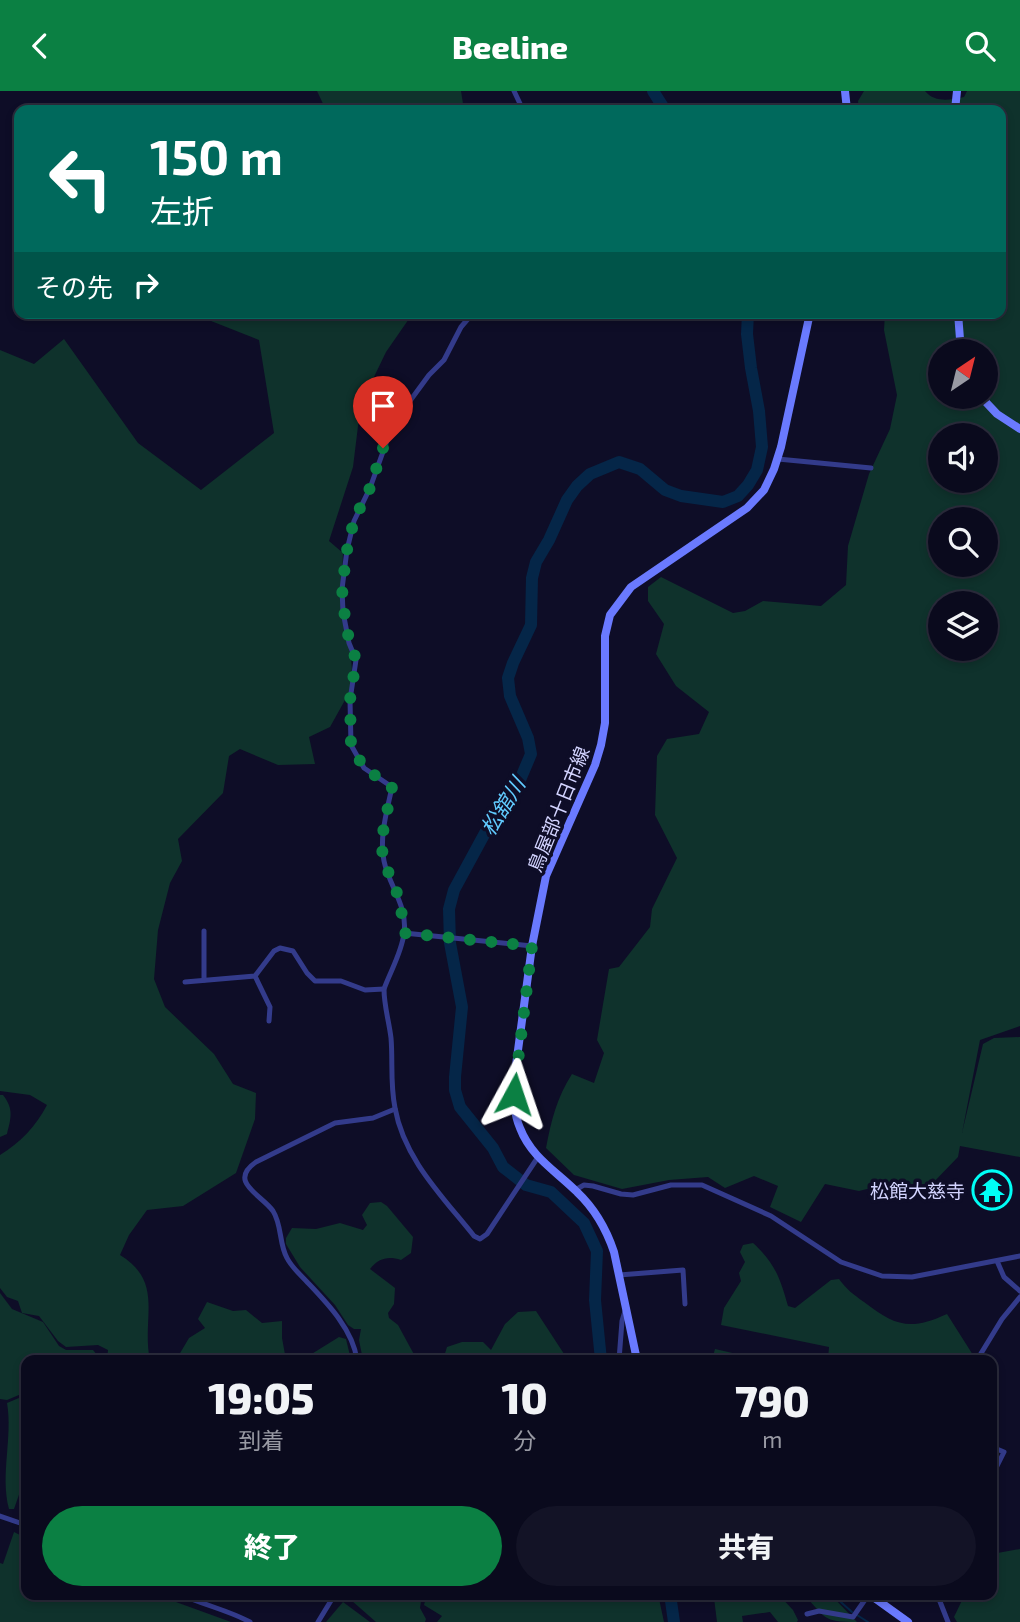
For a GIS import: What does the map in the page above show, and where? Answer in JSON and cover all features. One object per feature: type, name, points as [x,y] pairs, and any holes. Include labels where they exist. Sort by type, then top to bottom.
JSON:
[{"type":"main road","name":"鳥屋部十日市線","points":[[636,1355],[620,1275],[602,1223],[575,1190],[538,1157],[520,1128],[514,1108],[514,1080],[532,946],[546,876],[596,765],[601,745],[606,712],[605,636],[610,615],[631,587],[747,508],[764,490],[778,459],[809,319]]},
{"type":"main road","points":[[958,319],[960,339]]},
{"type":"main road","points":[[992,409],[1020,429]]},
{"type":"main road","points":[[877,1600],[908,1622]]},
{"type":"street","points":[[467,319],[444,361],[429,375],[393,424],[370,488],[354,520],[344,569],[343,612],[349,643],[356,660],[350,700],[351,745],[364,768],[392,787],[382,850],[400,900],[404,933],[384,989],[391,1038],[391,1076],[395,1109],[410,1152],[426,1177],[474,1236],[480,1239],[487,1234],[538,1157]]},
{"type":"street","points":[[778,459],[872,468]]},
{"type":"street","points":[[204,932],[204,979]]},
{"type":"street","points":[[404,933],[532,946]]},
{"type":"street","points":[[185,982],[255,976],[274,951],[287,948],[293,951],[315,981],[341,981],[365,990],[384,989]]},
{"type":"street","points":[[255,976],[270,1007],[269,1021]]},
{"type":"street","points":[[356,1355],[349,1332],[285,1255],[273,1211],[248,1188],[245,1174],[256,1162],[328,1126],[373,1118],[395,1109]]},
{"type":"street","points":[[575,1190],[584,1185],[621,1195],[633,1195],[671,1185],[702,1185],[771,1216],[841,1262],[882,1276],[912,1276],[1020,1256]]},
{"type":"street","points":[[998,1261],[1004,1277],[1020,1291]]},
{"type":"street","points":[[620,1275],[683,1270],[685,1304]]},
{"type":"street","points":[[980,1355],[1002,1319],[1020,1297]]},
{"type":"street","points":[[619,1355],[622,1321],[626,1308]]},
{"type":"street","points":[[997,1449],[1004,1452],[997,1466]]},
{"type":"street","points":[[0,1516],[21,1523]]},
{"type":"street","points":[[193,1600],[250,1622]]},
{"type":"street","points":[[318,1622],[331,1600]]},
{"type":"street","points":[[807,1614],[819,1611],[853,1617],[865,1600]]},
{"type":"street","points":[[939,1600],[948,1622]]},
{"type":"green space","points":[[317,91],[461,91],[463,105],[324,105]]},
{"type":"green space","points":[[864,91],[925,91],[943,100],[964,97],[967,91],[1020,91],[1020,1026],[980,1040],[962,1133],[983,1044],[994,1038],[1020,1037],[1020,1157],[960,1146],[958,1157],[927,1189],[883,1185],[859,1191],[825,1184],[801,1222],[770,1207],[778,1186],[754,1176],[725,1188],[708,1177],[669,1180],[622,1189],[574,1175],[546,1148],[555,1109],[572,1074],[594,1083],[604,1053],[597,1040],[609,969],[619,967],[650,927],[652,909],[677,858],[655,815],[657,756],[667,739],[699,734],[709,712],[676,686],[656,654],[664,624],[648,601],[648,587],[661,577],[733,613],[745,611],[763,601],[821,606],[846,585],[848,546],[869,474],[890,429],[897,395],[884,330],[885,319],[1006,319],[1006,105],[858,105],[858,101]]},
{"type":"green space","points":[[206,319],[409,319],[386,352],[373,379],[359,418],[353,467],[329,541],[343,553],[342,577],[352,669],[350,691],[330,727],[309,737],[315,764],[278,765],[240,749],[229,756],[223,793],[178,839],[182,861],[170,883],[158,930],[154,979],[165,1007],[214,1054],[233,1084],[256,1093],[255,1119],[236,1173],[183,1206],[147,1210],[129,1235],[120,1255],[134,1266],[147,1289],[149,1355],[108,1355],[108,1350],[98,1345],[66,1347],[39,1316],[22,1313],[18,1301],[7,1297],[0,1288],[0,1155],[27,1133],[47,1105],[30,1095],[0,1091],[0,350],[34,364],[64,339],[138,443],[201,490],[274,433],[259,340]]},
{"type":"green space","points":[[0,1095],[3,1095],[9,1105],[11,1114],[7,1134],[0,1137]]},
{"type":"green space","points":[[381,1202],[387,1206],[413,1237],[411,1253],[401,1260],[380,1260],[370,1269],[395,1288],[394,1304],[388,1313],[389,1318],[398,1325],[414,1355],[362,1355],[359,1340],[361,1329],[348,1325],[335,1305],[300,1267],[286,1244],[286,1238],[292,1228],[316,1229],[340,1223],[363,1230],[367,1225],[362,1215],[370,1203]]},
{"type":"green space","points":[[753,1243],[767,1257],[776,1271],[788,1306],[795,1308],[831,1280],[839,1279],[857,1297],[894,1321],[923,1323],[947,1314],[973,1355],[828,1355],[829,1347],[721,1325],[724,1308],[741,1281],[739,1273],[745,1262],[740,1252],[743,1245]]},
{"type":"green space","points":[[0,1293],[12,1309],[43,1322],[59,1346],[66,1350],[93,1350],[97,1355],[21,1355],[21,1394],[7,1400],[0,1399]]},
{"type":"green space","points":[[207,1302],[233,1311],[246,1310],[262,1323],[282,1321],[285,1355],[179,1355],[189,1338],[205,1328],[198,1319]]},
{"type":"green space","points":[[536,1311],[565,1355],[445,1355],[447,1347],[462,1342],[483,1342],[491,1350],[505,1324],[518,1312]]},
{"type":"green space","points":[[339,1337],[346,1339],[350,1355],[310,1355]]},
{"type":"green space","points":[[715,1349],[741,1355],[713,1355]]},
{"type":"green space","points":[[21,1397],[21,1489],[14,1509],[9,1509],[6,1483],[9,1429],[7,1403]]},
{"type":"green space","points":[[14,1532],[21,1536],[21,1600],[170,1600],[231,1622],[0,1622],[0,1563],[3,1564]]},
{"type":"green space","points":[[1020,1549],[1020,1622],[957,1622],[954,1617],[962,1600],[997,1600],[997,1553]]},
{"type":"green space","points":[[351,1600],[421,1600],[420,1608],[425,1622],[376,1622]]},
{"type":"green space","points":[[425,1600],[659,1600],[664,1622],[437,1622],[442,1616],[424,1605]]},
{"type":"green space","points":[[714,1600],[784,1600],[798,1620],[778,1622],[770,1612],[742,1616],[743,1622],[717,1622]]},
{"type":"green space","points":[[809,1600],[836,1600],[857,1622],[837,1621],[821,1613]]},
{"type":"green space","points":[[343,1602],[370,1622],[326,1622]]},
{"type":"waterway","name":"松舘川","points":[[653,91],[662,105]]},
{"type":"waterway","name":"松舘川","points":[[600,1355],[595,1300],[597,1251],[584,1223],[551,1192],[526,1185],[503,1167],[493,1148],[460,1107],[455,1090],[455,1077],[462,1007],[450,943],[449,909],[454,890],[504,798],[520,780],[531,754],[528,738],[510,696],[508,678],[531,625],[532,578],[536,562],[567,500],[590,474],[619,462],[640,469],[665,490],[681,496],[723,502],[738,496],[757,470],[762,447],[747,334],[748,319]]},
{"type":"waterway","name":"松舘川","points":[[671,1600],[674,1622]]},
{"type":"waterway","points":[[839,1600],[852,1612]]},
{"type":"waterway","points":[[857,1615],[868,1622]]},
{"type":"place","name":"松館大慈寺","points":[[992,1190]]},
{"type":"route","points":[[383,448],[370,488],[354,520],[344,569],[343,612],[349,643],[356,660],[350,700],[351,745],[364,768],[392,787],[382,850],[400,900],[404,933],[532,946],[514,1094]]}]
